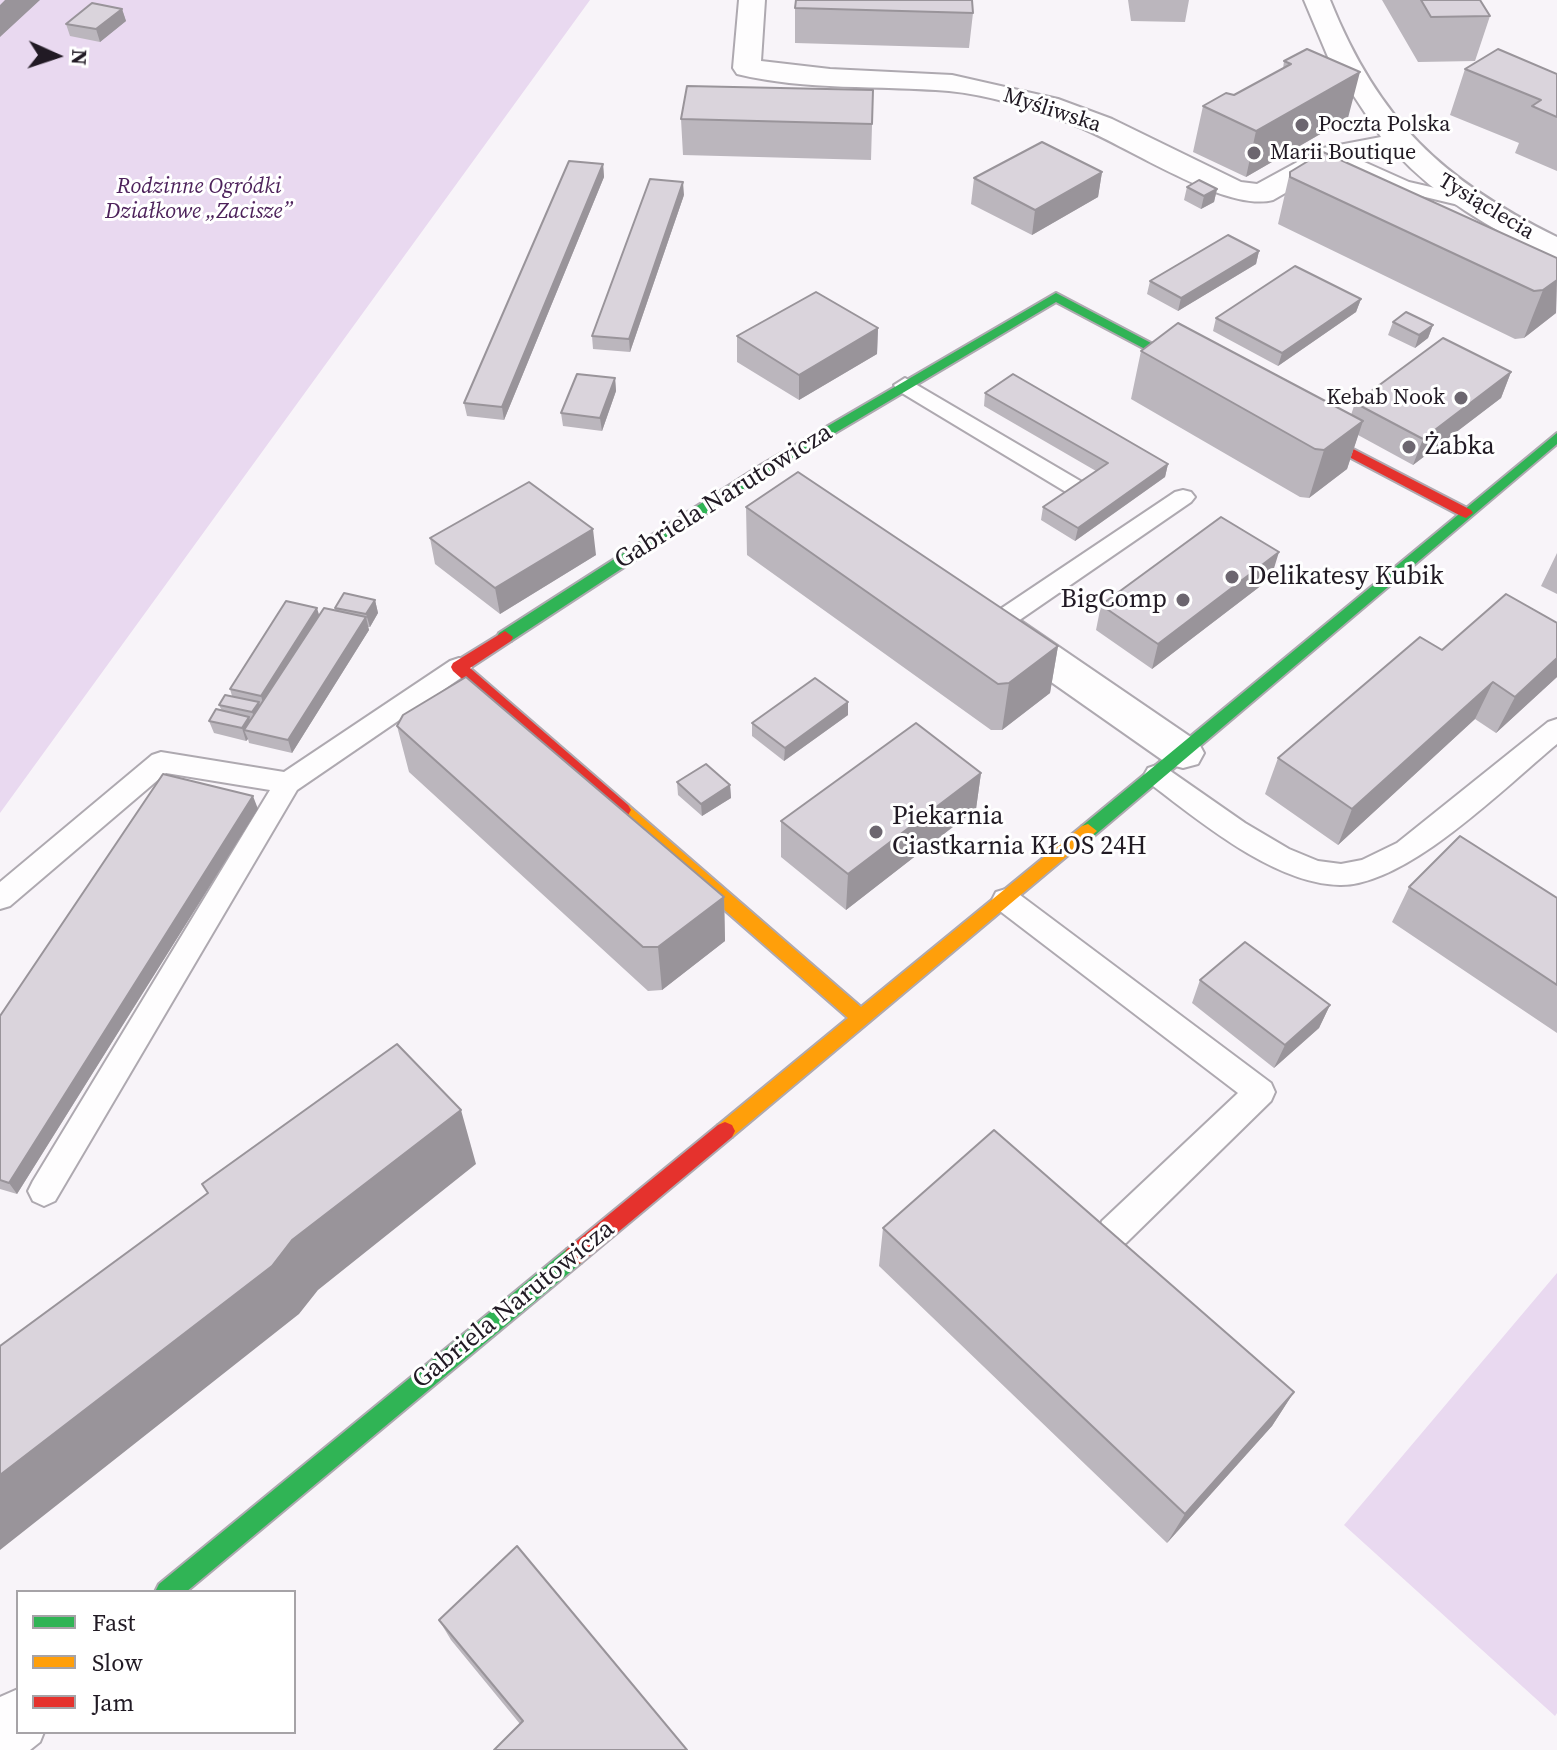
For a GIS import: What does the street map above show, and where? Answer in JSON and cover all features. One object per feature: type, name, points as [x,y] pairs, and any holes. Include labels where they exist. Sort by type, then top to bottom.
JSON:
[{"type":"street","name":"Myśliwska","points":[[752,0],[747,68],[830,77],[952,83],[1048,105],[1102,125],[1234,190],[1262,194],[1333,154],[1401,142]]},
{"type":"street","name":"Tysiąclecia","points":[[1317,0],[1329,36],[1342,59],[1401,142],[1429,172],[1467,201],[1557,249]]},
{"type":"street","name":"Gabriela Narutowicza","points":[[459,667],[766,468],[1056,297],[1213,379]]},
{"type":"street","points":[[1289,419],[1466,513]]},
{"type":"street","name":"Gabriela Narutowicza","points":[[169,1590],[1170,764],[1557,437]]},
{"type":"street","points":[[766,468],[804,494]]},
{"type":"street","points":[[984,615],[1170,764]]},
{"type":"street","points":[[459,667],[862,1019]]},
{"type":"street","points":[[0,1736],[16,1722]]},
{"type":"lane","points":[[1333,154],[1403,186],[1467,201]]},
{"type":"lane","points":[[905,385],[1074,487]]},
{"type":"lane","points":[[984,615],[1183,497]]},
{"type":"lane","points":[[44,1191],[288,783],[459,667]]},
{"type":"lane","points":[[1170,764],[1193,802],[1293,864],[1320,873],[1357,874],[1388,861],[1434,832],[1557,729]]},
{"type":"lane","points":[[0,898],[161,762],[288,783]]},
{"type":"lane","points":[[1006,900],[1260,1092],[1114,1232]]},
{"type":"green space","name":"Rodzinne Ogródki Działkowe „Zacisze”","points":[[0,0],[590,0],[0,813]]},
{"type":"green space","points":[[1557,1273],[1557,1713],[1555,1716],[1344,1525]]},
{"type":"building","points":[[796,0],[972,0],[973,13],[795,8]]},
{"type":"building","points":[[1421,0],[1480,0],[1490,16],[1431,17]]},
{"type":"building","points":[[92,3],[122,9],[96,29],[66,24]]},
{"type":"building","points":[[1307,49],[1360,72],[1256,131],[1203,106],[1226,93],[1234,95],[1291,64],[1284,61]]},
{"type":"building","points":[[1498,49],[1557,74],[1557,117],[1532,106],[1541,100],[1465,69]]},
{"type":"building","points":[[687,86],[873,90],[872,124],[681,119]]},
{"type":"building","points":[[1042,142],[1102,172],[1035,210],[974,178]]},
{"type":"building","points":[[1323,152],[1557,258],[1557,280],[1543,290],[1534,291],[1290,177],[1290,172]]},
{"type":"building","points":[[569,161],[603,164],[502,407],[464,403]]},
{"type":"building","points":[[650,179],[683,182],[629,339],[592,336]]},
{"type":"building","points":[[1199,180],[1217,189],[1204,196],[1187,187]]},
{"type":"building","points":[[1228,235],[1259,251],[1181,298],[1150,281]]},
{"type":"building","points":[[1295,266],[1361,299],[1282,353],[1216,318]]},
{"type":"building","points":[[816,292],[878,328],[799,375],[737,336]]},
{"type":"building","points":[[1406,312],[1433,325],[1419,335],[1393,322]]},
{"type":"building","points":[[1178,323],[1363,421],[1324,450],[1315,449],[1141,351]]},
{"type":"building","points":[[1443,338],[1511,372],[1423,439],[1355,403]]},
{"type":"building","points":[[577,374],[615,378],[600,418],[561,413]]},
{"type":"building","points":[[1013,374],[1168,464],[1078,528],[1043,507],[1108,463],[985,393]]},
{"type":"building","points":[[798,472],[1058,646],[1009,683],[998,684],[746,507]]},
{"type":"building","points":[[529,482],[593,529],[495,588],[430,538]]},
{"type":"building","points":[[1221,517],[1279,552],[1158,644],[1101,605]]},
{"type":"building","points":[[344,593],[375,600],[366,614],[335,608]]},
{"type":"building","points":[[1506,594],[1557,623],[1557,658],[1515,697],[1493,682],[1352,809],[1278,758],[1420,637],[1442,650]]},
{"type":"building","points":[[286,601],[317,608],[261,696],[230,689]]},
{"type":"building","points":[[324,608],[366,617],[288,740],[244,730]]},
{"type":"building","points":[[466,677],[724,897],[658,947],[643,947],[397,726],[403,715]]},
{"type":"building","points":[[815,678],[848,702],[785,748],[752,723]]},
{"type":"building","points":[[225,695],[259,702],[252,712],[219,705]]},
{"type":"building","points":[[216,709],[249,717],[242,728],[209,721]]},
{"type":"building","points":[[916,723],[981,773],[848,874],[781,821]]},
{"type":"building","points":[[706,764],[730,785],[701,804],[677,782]]},
{"type":"building","points":[[163,774],[253,796],[9,1183],[0,1180],[0,1016]]},
{"type":"building","points":[[1460,836],[1557,898],[1557,985],[1409,887]]},
{"type":"building","points":[[1245,942],[1330,1005],[1285,1045],[1200,980]]},
{"type":"building","points":[[397,1044],[461,1110],[292,1240],[272,1266],[0,1475],[0,1346],[208,1193],[202,1184]]},
{"type":"building","points":[[994,1130],[1294,1392],[1185,1514],[883,1228]]},
{"type":"building","points":[[517,1546],[687,1750],[494,1750],[523,1721],[439,1620]]},
{"type":"traffic: fast","points":[[505,637],[766,468],[1056,297],[1201,373]]},
{"type":"traffic: fast","points":[[1088,831],[1557,437]]},
{"type":"traffic: fast","points":[[169,1590],[574,1256]]},
{"type":"traffic: slow","points":[[622,810],[862,1019]]},
{"type":"traffic: slow","points":[[725,1131],[1088,831]]},
{"type":"traffic: jam","points":[[1301,426],[1466,513]]},
{"type":"traffic: jam","points":[[505,637],[459,667],[622,810]]},
{"type":"traffic: jam","points":[[574,1256],[725,1131]]},
{"type":"place","name":"Poczta Polska","points":[[1302,125]]},
{"type":"place","name":"Marii Boutique","points":[[1254,153]]},
{"type":"place","name":"Kebab Nook","points":[[1461,398]]},
{"type":"place","name":"Żabka","points":[[1409,447]]},
{"type":"place","name":"Delikatesy Kubik","points":[[1232,577]]},
{"type":"place","name":"BigComp","points":[[1183,600]]},
{"type":"place","name":"Piekarnia Ciastkarnia KŁOS 24H","points":[[876,832]]}]
